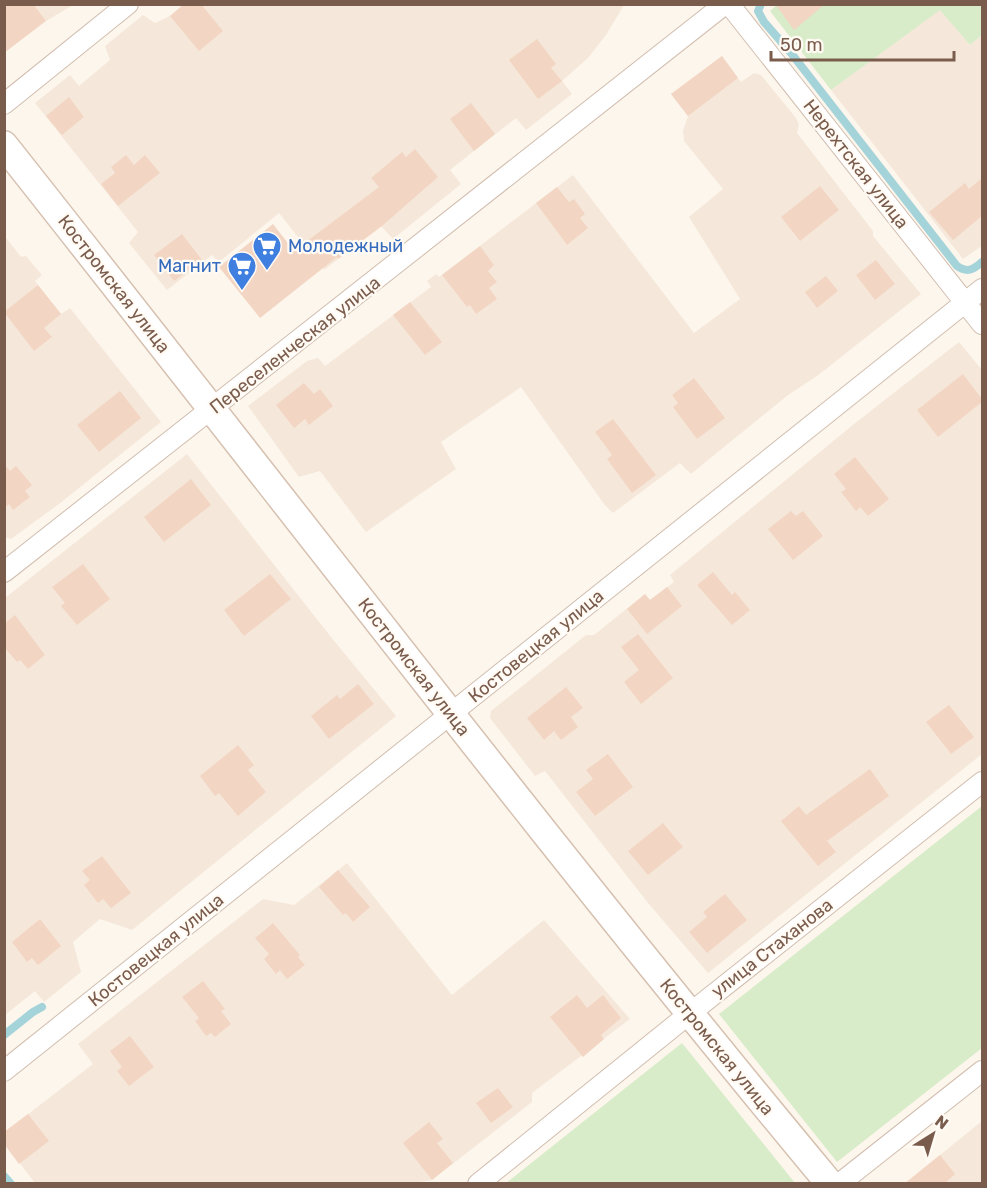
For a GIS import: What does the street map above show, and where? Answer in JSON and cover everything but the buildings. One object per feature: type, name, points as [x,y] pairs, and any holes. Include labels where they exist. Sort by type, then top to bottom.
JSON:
[{"type":"street","points":[[4,104],[128,4]]},
{"type":"street","name":"Нерехтская улица","points":[[727,4],[982,324]]},
{"type":"street","name":"Переселенческая улица","points":[[4,572],[727,4]]},
{"type":"street","name":"Костромская улица","points":[[4,145],[451,715],[689,1014],[830,1184]]},
{"type":"street","name":"Костовецкая улица","points":[[4,1071],[982,289]]},
{"type":"street","name":"улица Стаханова","points":[[478,1184],[982,782]]},
{"type":"street","points":[[839,1184],[982,1071]]},
{"type":"shaded area","points":[[5,5],[73,5],[46,21]]},
{"type":"shaded area","points":[[184,5],[624,5],[606,35],[588,58],[562,81],[572,94],[526,130],[516,118],[450,170],[461,184],[393,239],[381,226],[324,270],[279,213],[219,262],[212,255],[167,290],[129,243],[138,232],[35,103],[70,75],[79,86],[110,60],[105,46],[143,15],[155,23],[170,16]]},
{"type":"shaded area","points":[[940,9],[970,45],[982,35],[982,246],[963,259],[831,90]]},
{"type":"shaded area","points":[[722,56],[741,82],[754,73],[761,75],[796,118],[799,124],[797,133],[873,231],[873,236],[921,294],[817,376],[788,395],[691,474],[680,463],[613,513],[604,504],[521,387],[441,442],[456,469],[366,532],[320,471],[299,477],[248,406],[307,361],[318,358],[325,366],[431,287],[427,281],[436,274],[439,277],[573,175],[694,333],[740,299],[689,217],[723,189],[684,141],[683,131],[688,116],[671,94]]},
{"type":"shaded area","points":[[4,235],[21,257],[26,256],[42,275],[35,281],[61,314],[70,308],[161,422],[59,504],[11,539],[4,537]]},
{"type":"shaded area","points":[[959,342],[982,370],[982,754],[708,973],[648,903],[545,771],[535,776],[490,718],[491,711],[586,635],[594,635],[645,594],[650,600],[674,582],[670,575],[854,424]]},
{"type":"shaded area","points":[[187,454],[396,716],[132,930],[100,919],[73,942],[81,972],[44,1002],[35,991],[5,1015],[5,598]]},
{"type":"shaded area","points":[[347,863],[452,995],[544,920],[630,1019],[532,1093],[532,1102],[432,1180],[414,1183],[35,1183],[5,1144],[5,1132],[93,1064],[78,1044],[263,899],[294,905]]},
{"type":"shaded area","points":[[982,1121],[982,1183],[904,1184],[940,1155]]},
{"type":"green space","points":[[778,4],[982,5],[982,35],[970,45],[940,10],[831,90],[770,11]]},
{"type":"green space","points":[[982,806],[982,1048],[837,1162],[719,1014]]},
{"type":"green space","points":[[682,1043],[795,1183],[506,1183]]},
{"type":"waterway","points":[[761,4],[758,11],[764,22],[791,53],[957,266],[970,270],[982,262]]},
{"type":"waterway","points":[[4,1035],[42,1007]]},
{"type":"waterway","points":[[4,1176],[11,1184]]},
{"type":"place","name":"Молодежный","points":[[267,272]]},
{"type":"place","name":"Магнит","points":[[242,292]]}]
